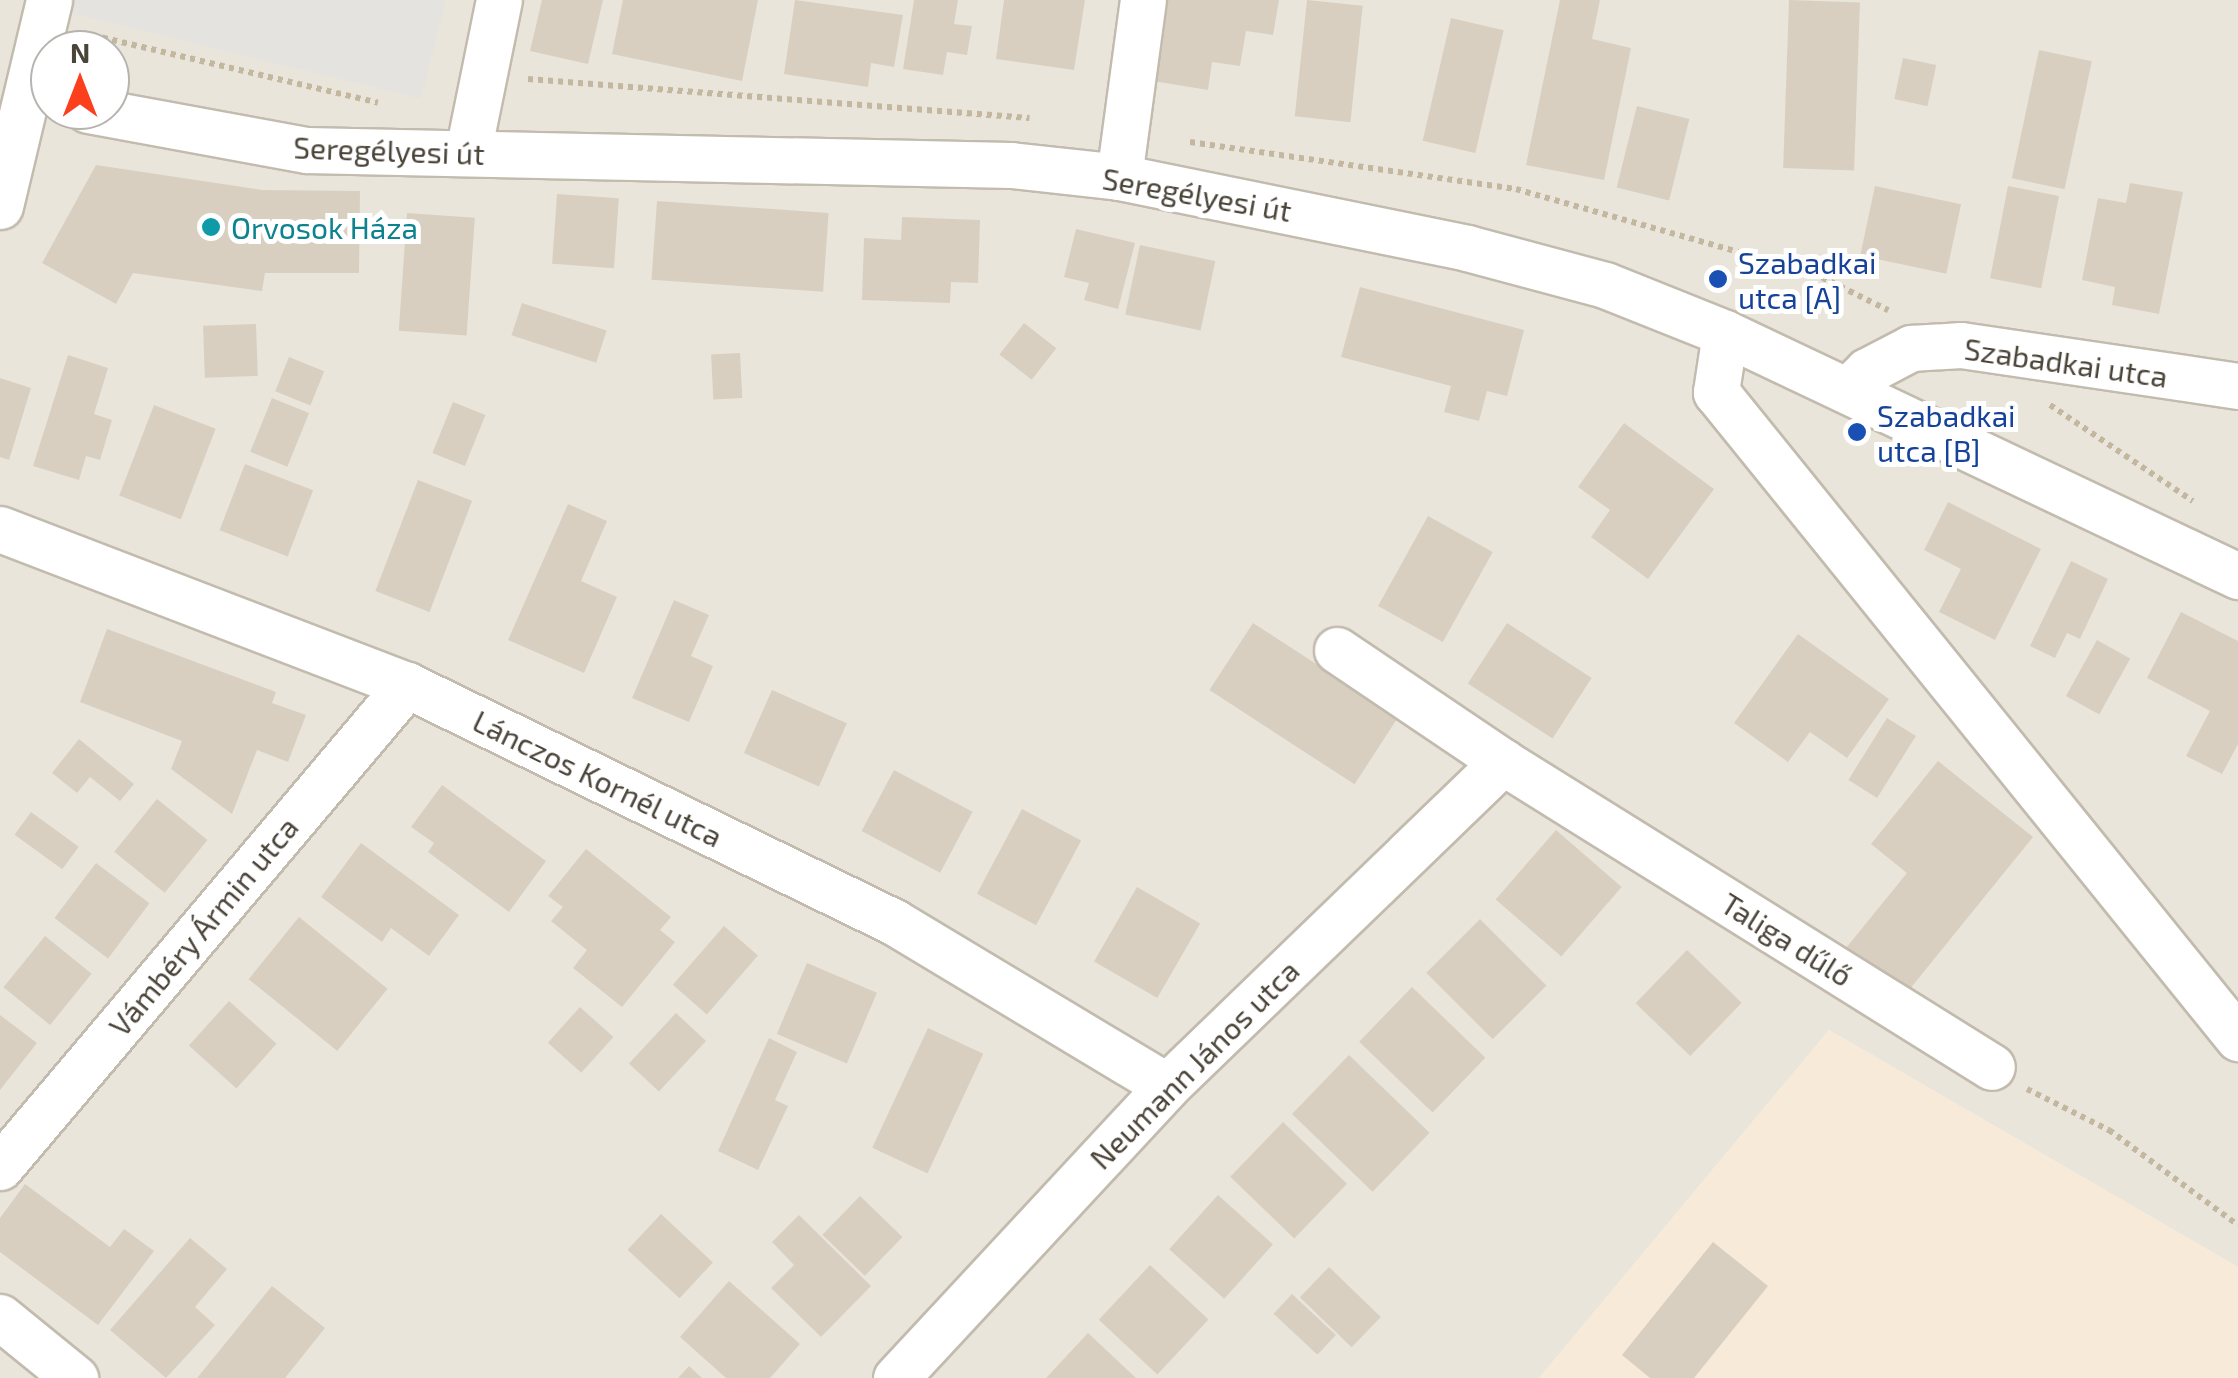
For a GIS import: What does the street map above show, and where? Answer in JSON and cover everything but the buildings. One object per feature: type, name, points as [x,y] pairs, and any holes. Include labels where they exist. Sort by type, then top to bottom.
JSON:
[{"type":"street","points":[[468,152],[499,0]]},
{"type":"street","points":[[1119,178],[1143,0]]},
{"type":"street","points":[[0,206],[46,12]]},
{"type":"street","name":"Seregélyesi út","points":[[130,118],[306,150],[1011,166],[1119,178],[1467,248],[1605,286],[1726,334],[2238,576]]},
{"type":"street","points":[[1726,334],[1716,392],[2238,1038]]},
{"type":"street","name":"Szabadkai utca","points":[[1848,390],[1867,371],[1910,348],[1960,346],[2238,386]]},
{"type":"street","name":"Lánczos Kornél utca","points":[[0,529],[407,685],[894,922],[1167,1086]]},
{"type":"street","name":"Taliga dűlő","points":[[1337,650],[1503,762],[1992,1068]]},
{"type":"street","name":"Vámbéry Ármin utca","points":[[0,1167],[407,685]]},
{"type":"street","name":"Neumann János utca","points":[[896,1378],[1167,1086],[1503,762]]},
{"type":"street","points":[[0,1317],[75,1378]]},
{"type":"path","points":[[46,12],[382,104]]},
{"type":"path","points":[[1992,1068],[2109,1130],[2238,1225]]},
{"type":"shaded area","points":[[0,0],[2238,0],[2238,1267],[1829,1030],[1539,1378],[0,1378]]},
{"type":"shaded area","points":[[16,0],[446,0],[421,99]]},
{"type":"shaded area","points":[[1829,1030],[2238,1267],[2238,1378],[1539,1378]]},
{"type":"place","name":"Orvosok Háza","points":[[211,227]]},
{"type":"place","name":"Szabadkai utca [A]","points":[[1718,279]]},
{"type":"place","name":"Szabadkai utca [B]","points":[[1857,432]]}]
